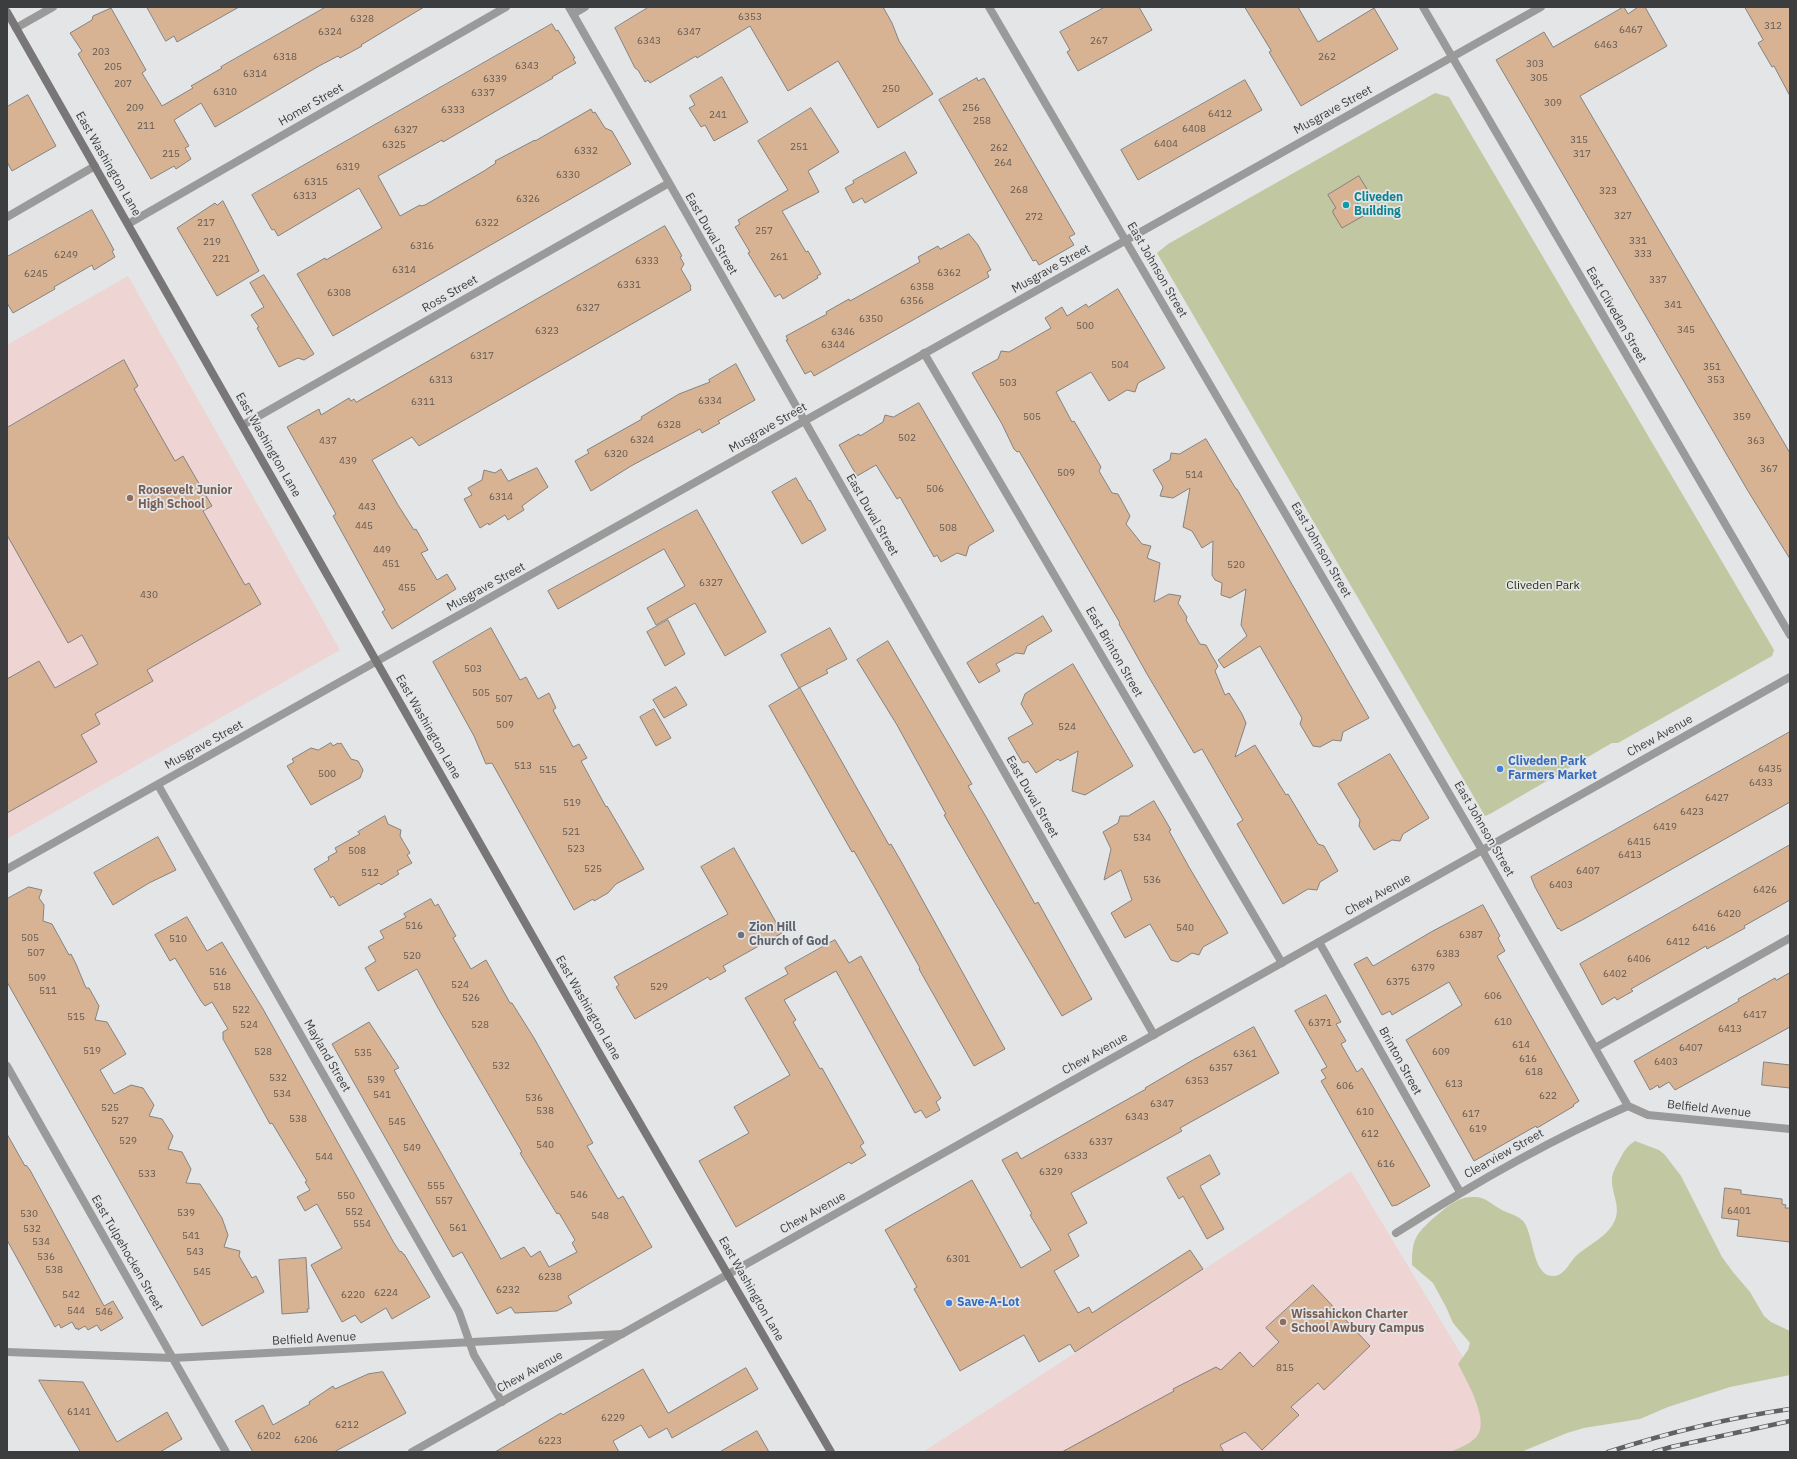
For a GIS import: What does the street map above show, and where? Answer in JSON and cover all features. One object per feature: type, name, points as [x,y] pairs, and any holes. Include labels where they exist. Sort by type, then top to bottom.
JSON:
[{"type":"main road","name":"East Washington Lane","points":[[7,12],[96,166],[598,1051],[831,1452]]},
{"type":"street","points":[[16,28],[53,7]]},
{"type":"street","name":"Homer Street","points":[[128,224],[506,7]]},
{"type":"street","points":[[571,10],[585,7]]},
{"type":"street","name":"East Johnson Street","points":[[989,7],[1482,850],[1628,1106]]},
{"type":"street","name":"East Cliveden Street","points":[[1423,7],[1790,635]]},
{"type":"street","name":"Musgrave Street","points":[[7,869],[378,662],[924,353],[1541,7]]},
{"type":"street","name":"East Duval Street","points":[[571,10],[1154,1035]]},
{"type":"street","points":[[7,216],[96,166]]},
{"type":"street","name":"Ross Street","points":[[243,425],[669,183]]},
{"type":"street","name":"East Brinton Street","points":[[924,353],[1282,962]]},
{"type":"street","name":"Chew Avenue","points":[[412,1452],[1790,677]]},
{"type":"street","name":"Mayland Street","points":[[158,785],[459,1312],[474,1355],[502,1402]]},
{"type":"street","points":[[1596,1048],[1790,938]]},
{"type":"street","name":"Brinton Street","points":[[1319,942],[1460,1192]]},
{"type":"street","name":"East Tulpehocken Street","points":[[7,1066],[226,1452]]},
{"type":"street","name":"Belfield Avenue","points":[[1628,1106],[1648,1115],[1790,1129]]},
{"type":"street","name":"Clearview Street","points":[[1396,1234],[1460,1192],[1584,1125],[1628,1106]]},
{"type":"street","name":"Belfield Avenue","points":[[7,1352],[173,1358],[622,1334]]},
{"type":"shaded area","name":"Roosevelt Junior High School","points":[[128,276],[340,650],[7,839],[7,345]]},
{"type":"shaded area","name":"Wissahickon Charter School Awbury Campus","points":[[1351,1171],[1518,1449],[1509,1452],[923,1452],[1232,1251]]},
{"type":"green space","name":"Cliveden Park","points":[[1435,93],[1449,97],[1774,650],[1772,656],[1618,743],[1612,743],[1485,816],[1157,253],[1168,244]]},
{"type":"green space","points":[[1635,1141],[1659,1150],[1665,1155],[1681,1176],[1722,1257],[1750,1292],[1764,1316],[1771,1322],[1790,1331],[1790,1375],[1730,1387],[1668,1407],[1640,1419],[1584,1428],[1567,1433],[1521,1452],[1450,1452],[1465,1446],[1477,1436],[1480,1429],[1481,1420],[1479,1410],[1471,1390],[1458,1364],[1468,1350],[1470,1343],[1453,1323],[1433,1283],[1412,1265],[1413,1248],[1419,1234],[1423,1228],[1436,1216],[1456,1201],[1466,1197],[1479,1197],[1521,1219],[1527,1227],[1534,1254],[1541,1270],[1547,1275],[1558,1275],[1564,1271],[1576,1256],[1603,1236],[1612,1226],[1617,1215],[1612,1184],[1613,1174],[1624,1151]]},
{"type":"building","points":[[147,7],[239,7],[177,42],[174,36],[166,41]]},
{"type":"building","points":[[326,7],[424,7],[361,45],[362,46],[340,58],[338,56],[319,66],[215,127],[201,103],[174,120],[189,146],[185,148],[191,159],[176,169],[174,166],[151,179],[78,54],[82,51],[70,33],[92,20],[93,16],[111,8],[146,70],[142,73],[162,106],[193,88],[191,86],[222,68],[221,67]]},
{"type":"building","points":[[649,7],[883,7],[892,23],[899,41],[933,94],[878,128],[838,61],[788,91],[750,26],[697,58],[696,56],[650,83],[648,80],[645,82],[638,70],[635,68],[615,28]]},
{"type":"building","points":[[1105,7],[1139,7],[1152,30],[1078,71],[1067,52],[1070,50],[1060,32]]},
{"type":"building","points":[[1245,7],[1298,7],[1318,42],[1374,8],[1398,49],[1301,106],[1269,52],[1271,51]]},
{"type":"building","points":[[1624,7],[1628,14],[1638,7],[1645,7],[1667,46],[1580,96],[1790,453],[1790,559],[1748,491],[1496,60],[1544,32],[1553,47]]},
{"type":"building","points":[[1745,7],[1790,7],[1790,96],[1774,66],[1772,67],[1758,43],[1763,40]]},
{"type":"building","points":[[552,24],[556,31],[558,30],[575,58],[573,59],[576,63],[443,142],[442,140],[378,176],[400,216],[420,205],[425,205],[484,171],[496,163],[495,161],[535,141],[591,109],[593,113],[595,112],[605,128],[612,131],[631,164],[333,336],[297,274],[325,258],[326,260],[382,228],[359,188],[278,236],[274,229],[272,230],[252,195]]},
{"type":"building","points":[[722,77],[748,122],[714,141],[705,125],[701,127],[689,108],[695,105],[690,96]]},
{"type":"building","points":[[977,78],[978,81],[984,78],[1075,234],[1069,237],[1074,245],[1039,265],[1036,260],[1033,261],[939,100]]},
{"type":"building","points":[[1245,80],[1262,110],[1138,180],[1121,150]]},
{"type":"building","points":[[28,95],[56,146],[12,171],[7,162],[7,107]]},
{"type":"building","points":[[811,108],[839,152],[808,171],[819,192],[782,211],[821,274],[817,276],[818,278],[783,299],[780,294],[775,297],[748,253],[750,252],[735,227],[740,224],[738,220],[788,190],[758,141]]},
{"type":"building","points":[[905,152],[917,173],[865,203],[862,198],[853,203],[845,188],[854,183],[853,181]]},
{"type":"building","name":"Cliveden Building","points":[[1359,176],[1370,194],[1357,202],[1365,215],[1342,228],[1333,213],[1333,210],[1336,208],[1328,195]]},
{"type":"building","points":[[223,201],[259,271],[217,296],[177,228],[215,203],[217,205]]},
{"type":"building","points":[[92,210],[114,250],[112,251],[115,257],[94,270],[92,265],[54,287],[55,289],[13,313],[7,303],[7,257]]},
{"type":"building","points":[[665,226],[682,256],[680,257],[684,264],[681,269],[691,286],[691,290],[419,446],[412,437],[372,460],[398,505],[414,530],[416,529],[428,550],[421,553],[437,580],[447,574],[456,589],[392,629],[382,612],[385,610],[333,516],[336,514],[287,427],[319,409],[321,415],[349,398],[351,401],[354,399],[356,402]]},
{"type":"building","points":[[969,234],[978,245],[991,270],[987,272],[989,277],[814,376],[811,371],[805,374],[786,340],[788,340],[786,336],[827,314],[826,312],[849,299],[850,301],[920,262],[918,257],[938,246],[940,249]]},
{"type":"building","points":[[264,275],[314,354],[304,360],[298,358],[279,367],[257,328],[259,327],[251,315],[264,307],[250,283]]},
{"type":"building","points":[[1118,289],[1165,368],[1138,383],[1135,392],[1127,390],[1109,401],[1091,372],[1056,392],[1072,422],[1074,421],[1101,467],[1099,471],[1112,493],[1118,494],[1130,516],[1126,524],[1142,544],[1151,546],[1147,558],[1160,563],[1154,602],[1169,594],[1181,596],[1178,603],[1187,617],[1186,620],[1200,644],[1206,645],[1218,666],[1215,671],[1225,695],[1229,693],[1242,714],[1246,723],[1235,757],[1255,745],[1286,795],[1288,794],[1318,844],[1324,846],[1338,871],[1320,882],[1317,890],[1308,889],[1283,904],[1237,824],[1243,820],[1202,749],[1194,753],[1019,451],[1017,452],[1014,449],[1002,424],[972,373],[998,359],[1001,351],[1009,352],[1051,328],[1045,318],[1062,307],[1067,316],[1086,304],[1088,307]]},
{"type":"building","name":"Roosevelt Junior High School","points":[[124,360],[138,386],[134,389],[175,461],[183,456],[212,506],[203,511],[245,585],[249,583],[261,604],[147,670],[153,681],[95,714],[100,724],[81,735],[97,762],[7,813],[7,679],[39,661],[55,688],[98,664],[82,635],[68,643],[7,535],[7,428]]},
{"type":"building","points":[[736,364],[755,400],[718,421],[720,423],[702,433],[700,429],[631,466],[591,491],[575,461],[589,453],[587,450],[642,419],[641,417],[679,394],[710,382],[709,380]]},
{"type":"building","points":[[919,403],[994,531],[969,546],[966,556],[957,553],[941,562],[937,555],[934,557],[900,497],[897,499],[876,465],[857,476],[839,445],[859,434],[860,436],[883,422],[885,415],[893,417]]},
{"type":"building","points":[[1206,439],[1237,489],[1369,718],[1343,732],[1341,741],[1333,740],[1320,747],[1313,746],[1300,724],[1302,718],[1260,646],[1224,668],[1218,660],[1247,636],[1241,625],[1246,589],[1230,598],[1221,595],[1222,583],[1215,580],[1212,575],[1213,541],[1202,548],[1192,531],[1183,527],[1190,488],[1173,498],[1160,496],[1163,487],[1153,470],[1170,460],[1171,453],[1179,454]]},
{"type":"building","points":[[537,468],[548,487],[522,506],[524,510],[508,520],[505,515],[489,525],[488,523],[480,528],[464,499],[472,495],[468,488],[482,480],[484,470],[495,473],[501,469],[508,481]]},
{"type":"building","points":[[796,478],[826,530],[802,544],[772,492]]},
{"type":"building","points":[[697,510],[766,632],[725,656],[695,603],[656,625],[647,608],[685,586],[664,549],[558,609],[548,591]]},
{"type":"building","points":[[1043,616],[1052,631],[1027,646],[1024,654],[1016,653],[996,664],[1000,671],[979,683],[967,663]]},
{"type":"building","points":[[668,620],[685,654],[665,666],[647,632]]},
{"type":"building","points":[[491,628],[520,680],[526,677],[538,699],[549,693],[556,708],[553,710],[573,747],[579,744],[587,758],[581,761],[606,807],[607,806],[644,869],[616,884],[608,893],[594,901],[593,899],[574,910],[492,763],[486,764],[474,736],[433,662]]},
{"type":"building","points":[[830,628],[847,659],[826,670],[828,673],[799,688],[781,655]]},
{"type":"building","points":[[888,641],[972,784],[968,786],[1035,904],[1038,902],[1092,999],[1062,1016],[944,815],[946,814],[897,725],[857,660]]},
{"type":"building","points":[[1073,664],[1133,766],[1085,795],[1072,791],[1078,751],[1060,761],[1058,759],[1036,773],[1028,761],[1024,763],[1022,762],[1008,738],[1033,724],[1021,704],[1025,694]]},
{"type":"building","points":[[676,687],[687,705],[664,718],[653,700]]},
{"type":"building","points":[[800,688],[889,845],[891,844],[902,863],[1005,1049],[974,1066],[874,886],[854,851],[852,852],[769,706]]},
{"type":"building","points":[[654,709],[671,738],[656,746],[640,717]]},
{"type":"building","points":[[1790,732],[1790,802],[1584,919],[1561,931],[1559,928],[1558,929],[1531,877]]},
{"type":"building","points":[[331,743],[333,746],[341,743],[351,759],[358,761],[363,770],[360,778],[311,805],[287,766],[294,762],[292,759],[311,748],[318,750]]},
{"type":"building","points":[[1390,754],[1429,818],[1403,834],[1400,841],[1392,840],[1374,850],[1359,826],[1360,820],[1338,784]]},
{"type":"building","points":[[1154,801],[1171,830],[1169,831],[1189,867],[1228,933],[1203,947],[1199,955],[1192,953],[1178,962],[1171,960],[1150,924],[1125,938],[1111,913],[1132,900],[1121,870],[1104,880],[1111,849],[1103,832],[1118,823],[1120,816],[1128,816]]},
{"type":"building","points":[[385,816],[388,824],[401,830],[400,836],[410,853],[407,855],[412,863],[397,871],[399,874],[381,885],[379,883],[339,906],[333,896],[331,898],[314,869],[329,860],[328,857],[337,852],[335,848],[360,834],[358,832]]},
{"type":"building","points":[[158,837],[176,870],[149,883],[113,905],[94,873]]},
{"type":"building","points":[[1790,845],[1790,900],[1744,926],[1745,928],[1707,949],[1706,946],[1631,989],[1633,991],[1617,1000],[1615,997],[1602,1005],[1580,964]]},
{"type":"building","name":"Zion Hill Church of God","points":[[734,848],[782,933],[723,966],[726,971],[710,980],[708,977],[635,1019],[616,987],[619,985],[614,977],[728,914],[701,867]]},
{"type":"building","points":[[29,887],[42,890],[39,898],[44,905],[43,921],[52,924],[69,955],[71,954],[86,988],[89,988],[99,1006],[95,1020],[107,1022],[126,1054],[100,1070],[114,1094],[131,1085],[143,1088],[154,1105],[149,1116],[162,1119],[173,1136],[168,1149],[182,1152],[191,1169],[186,1183],[200,1184],[222,1218],[228,1235],[224,1247],[240,1251],[239,1256],[252,1278],[256,1276],[264,1292],[202,1326],[7,982],[7,899]]},
{"type":"building","points":[[431,899],[435,906],[438,904],[456,936],[453,938],[471,969],[486,960],[510,1003],[512,1003],[534,1038],[593,1143],[587,1146],[618,1199],[623,1196],[652,1247],[568,1296],[572,1303],[557,1311],[515,1313],[511,1307],[497,1314],[462,1252],[453,1257],[332,1044],[369,1022],[399,1068],[394,1070],[501,1259],[524,1247],[531,1257],[540,1251],[549,1267],[577,1252],[572,1243],[575,1240],[559,1213],[557,1214],[520,1153],[522,1152],[417,969],[378,991],[365,968],[376,961],[368,947],[384,938],[380,931],[406,917],[404,914]]},
{"type":"building","points":[[1483,905],[1500,936],[1498,938],[1505,951],[1497,956],[1579,1101],[1573,1105],[1574,1106],[1537,1128],[1536,1126],[1474,1161],[1406,1040],[1462,1005],[1449,982],[1392,1015],[1390,1011],[1382,1015],[1354,964],[1367,957],[1373,966],[1431,932]]},
{"type":"building","points":[[187,917],[207,951],[222,942],[263,1009],[394,1243],[400,1252],[401,1251],[404,1254],[430,1297],[392,1319],[386,1308],[361,1323],[355,1315],[342,1322],[311,1265],[342,1248],[317,1204],[305,1211],[297,1197],[310,1190],[305,1182],[307,1181],[272,1123],[270,1124],[223,1039],[223,1032],[228,1029],[212,1002],[205,1006],[175,958],[170,961],[155,935]]},
{"type":"building","points":[[835,940],[849,963],[861,956],[941,1098],[936,1102],[940,1110],[926,1118],[921,1110],[915,1113],[836,971],[784,1000],[796,1020],[793,1022],[820,1069],[822,1068],[864,1143],[860,1146],[866,1155],[851,1164],[849,1162],[736,1227],[699,1161],[749,1133],[734,1107],[790,1075],[745,998],[788,974],[785,968]]},
{"type":"building","points":[[1790,973],[1790,1027],[1675,1090],[1669,1082],[1659,1088],[1658,1085],[1650,1090],[1634,1061],[1739,1001],[1738,999],[1775,978],[1776,980]]},
{"type":"building","points":[[1326,995],[1341,1022],[1336,1024],[1346,1041],[1341,1044],[1357,1072],[1362,1068],[1430,1186],[1397,1205],[1392,1206],[1321,1081],[1326,1078],[1321,1070],[1327,1067],[1295,1011]]},
{"type":"building","points":[[1254,1027],[1279,1073],[1180,1128],[1182,1131],[1071,1193],[1087,1223],[1068,1234],[1079,1256],[1054,1271],[1078,1313],[1089,1307],[1092,1313],[1190,1250],[1203,1269],[1075,1352],[1070,1344],[1039,1362],[1024,1335],[960,1371],[914,1289],[917,1287],[885,1230],[972,1180],[1021,1268],[1051,1250],[1030,1215],[1032,1214],[1002,1160],[1017,1152],[1021,1159],[1146,1089],[1145,1088],[1193,1060]]},
{"type":"building","points":[[1764,1062],[1790,1065],[1790,1088],[1762,1085]]},
{"type":"building","points":[[7,1134],[25,1166],[26,1165],[30,1170],[104,1306],[113,1301],[123,1318],[101,1331],[97,1325],[88,1330],[85,1326],[78,1330],[72,1322],[61,1328],[59,1324],[55,1327],[7,1240]]},
{"type":"building","points":[[1210,1155],[1220,1174],[1200,1186],[1224,1229],[1207,1239],[1183,1196],[1179,1199],[1167,1178]]},
{"type":"building","points":[[1725,1188],[1741,1190],[1741,1194],[1782,1199],[1782,1204],[1786,1205],[1785,1208],[1790,1208],[1790,1242],[1737,1236],[1739,1220],[1722,1218]]},
{"type":"building","points":[[306,1258],[308,1312],[282,1314],[279,1260]]},
{"type":"building","points":[[1313,1285],[1370,1346],[1324,1390],[1318,1383],[1291,1407],[1299,1415],[1262,1450],[1245,1432],[1220,1445],[1224,1452],[1062,1452],[1174,1391],[1173,1389],[1216,1367],[1221,1370],[1240,1352],[1253,1367],[1279,1342],[1266,1328]]},
{"type":"building","points":[[746,1368],[758,1389],[672,1438],[667,1428],[649,1438],[641,1425],[613,1441],[619,1452],[495,1452],[561,1413],[563,1415],[643,1369],[668,1413]]},
{"type":"building","points":[[383,1372],[406,1413],[334,1452],[253,1452],[235,1421],[263,1405],[273,1425],[310,1404],[309,1402],[333,1386],[335,1389],[368,1374]]},
{"type":"building","points":[[39,1380],[83,1382],[117,1442],[167,1412],[182,1439],[160,1452],[81,1452]]},
{"type":"building","points":[[757,1431],[769,1452],[720,1452]]},
{"type":"railway","points":[[1608,1452],[1698,1427],[1790,1409]]},
{"type":"railway","points":[[1654,1452],[1790,1421]]},
{"type":"place","name":"Cliveden Building","points":[[1346,205]]},
{"type":"place","name":"Roosevelt Junior High School","points":[[130,498]]},
{"type":"place","name":"Cliveden Park Farmers Market","points":[[1500,769]]},
{"type":"place","name":"Zion Hill Church of God","points":[[741,935]]},
{"type":"place","name":"Save-A-Lot","points":[[949,1303]]},
{"type":"place","name":"Wissahickon Charter School Awbury Campus","points":[[1283,1322]]}]
